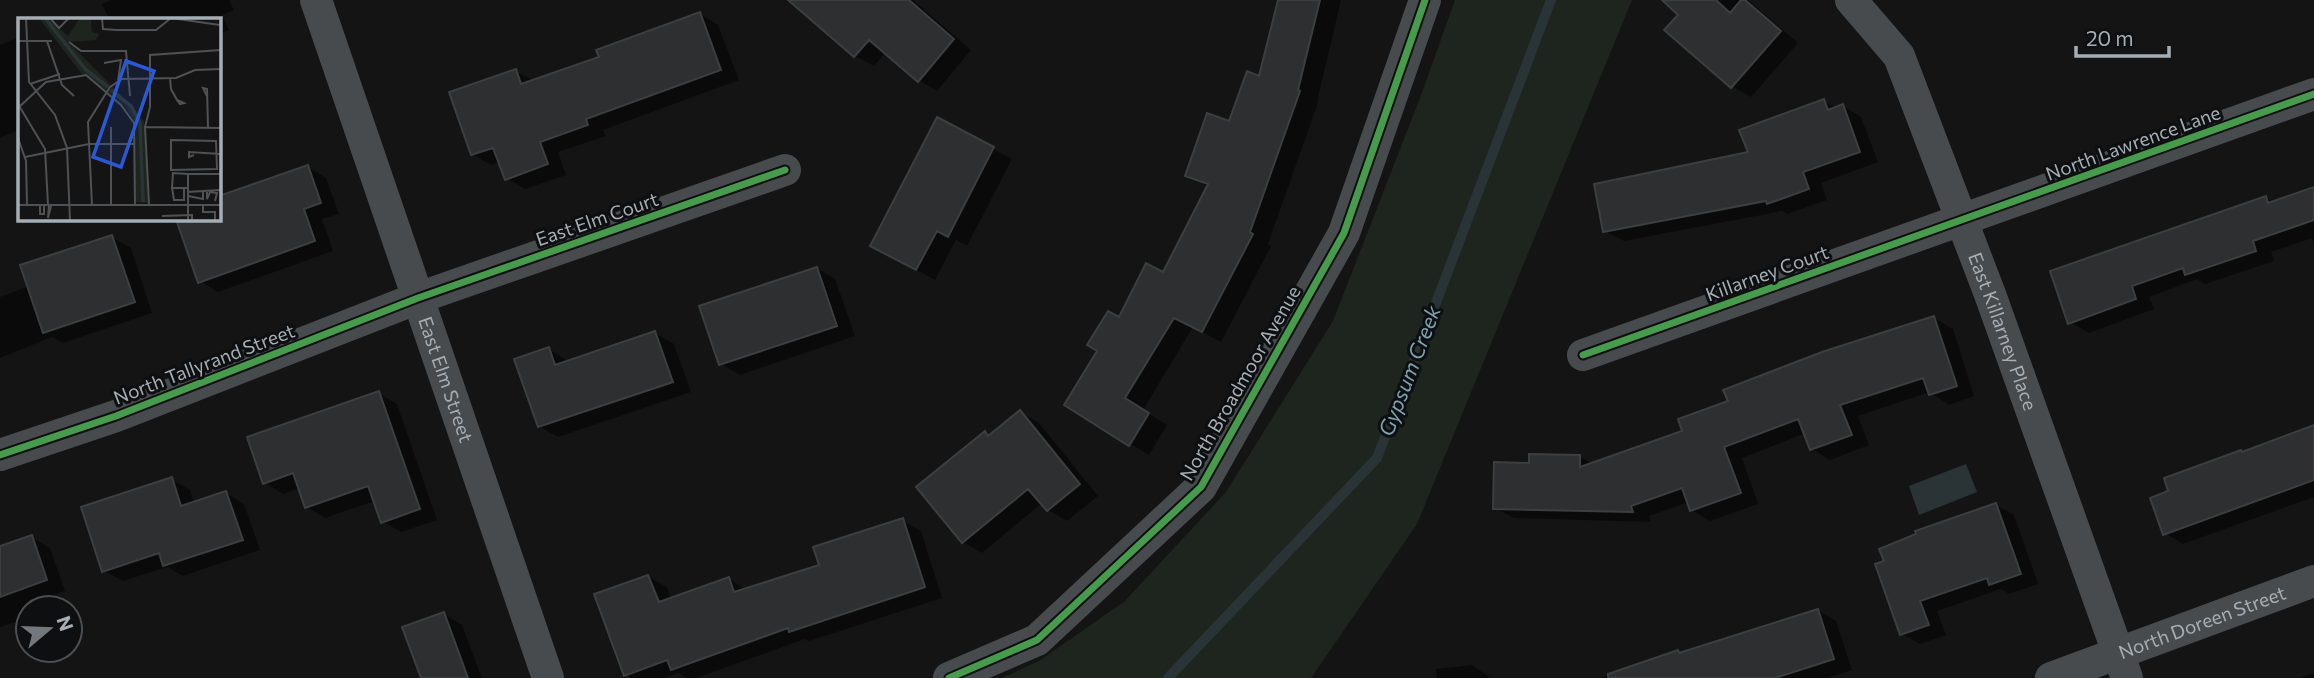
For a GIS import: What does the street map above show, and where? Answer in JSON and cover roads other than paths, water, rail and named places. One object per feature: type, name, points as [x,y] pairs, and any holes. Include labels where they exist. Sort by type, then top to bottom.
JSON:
[{"type":"street","name":"East Elm Street","points":[[316,0],[548,678]]},
{"type":"street","name":"North Broadmoor Avenue","points":[[949,678],[1037,640],[1201,487],[1344,233],[1425,0]]},
{"type":"street","name":"East Killarney Place","points":[[1850,0],[1899,56],[1962,220],[2122,666]]},
{"type":"street","name":"North Lawrence Lane","points":[[1962,220],[2314,94]]},
{"type":"street","name":"East Elm Court","points":[[418,298],[785,170]]},
{"type":"street","name":"Killarney Court","points":[[1583,355],[1962,220]]},
{"type":"street","name":"North Tallyrand Street","points":[[0,455],[116,416],[418,298]]},
{"type":"street","name":"North Doreen Street","points":[[2051,678],[2122,666],[2314,581]]},
{"type":"waterway","name":"Gypsum Creek","points":[[1168,678],[1377,458],[1551,0]]}]
